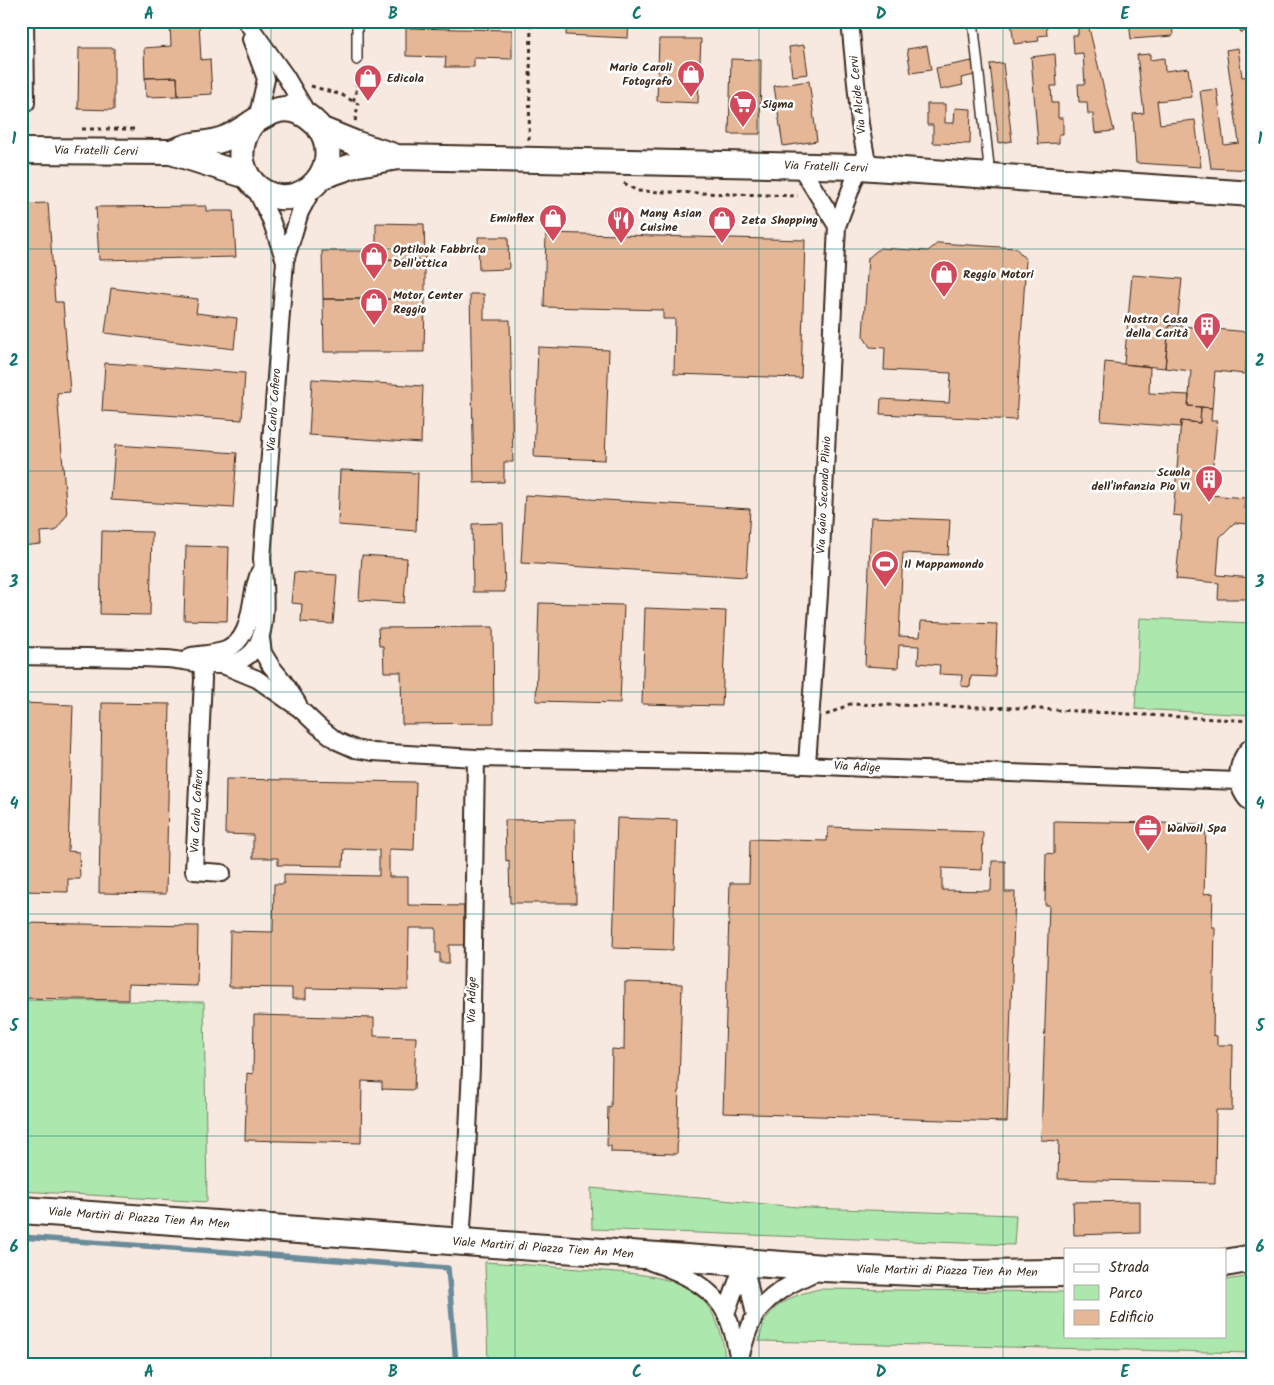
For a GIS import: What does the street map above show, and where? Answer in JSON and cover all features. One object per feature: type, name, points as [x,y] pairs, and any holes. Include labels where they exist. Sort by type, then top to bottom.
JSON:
[{"type":"main road","name":"Via Fratelli Cervi","points":[[171,152],[192,145],[216,142],[228,137],[265,114],[284,110],[302,113],[315,123],[357,144],[398,157]]},
{"type":"main road","points":[[250,180],[242,166],[240,154],[246,132],[255,121]]},
{"type":"main road","points":[[315,123],[326,140],[328,153],[326,166],[318,181]]},
{"type":"main road","name":"Via Fratelli Cervi","points":[[21,150],[171,152],[250,180],[264,192],[277,196],[291,196],[304,192],[318,181],[358,164],[398,157],[864,168],[1253,194]]},
{"type":"main road","name":"Viale Martiri di Piazza Tien An Men","points":[[25,1210],[824,1268],[961,1274],[1064,1273]]},
{"type":"main road","points":[[1226,1262],[1253,1258]]},
{"type":"street","points":[[25,21],[26,103]]},
{"type":"street","points":[[245,21],[266,79],[255,121]]},
{"type":"street","points":[[245,21],[286,77],[315,123]]},
{"type":"street","name":"Via Alcide Cervi","points":[[850,21],[864,168]]},
{"type":"street","points":[[800,166],[837,226]]},
{"type":"street","name":"Via Gaio Secondo Plinio","points":[[807,764],[819,584],[837,226],[864,168]]},
{"type":"street","name":"Via Carlo Cafiero","points":[[250,180],[271,220],[285,261]]},
{"type":"street","name":"Via Carlo Cafiero","points":[[21,656],[169,659],[223,665],[237,662],[254,651],[261,639],[264,595],[262,558],[285,261],[300,212],[318,181]]},
{"type":"street","name":"Via Carlo Cafiero","points":[[169,659],[225,650],[235,644],[245,631],[262,558]]},
{"type":"street","name":"Via Adige","points":[[261,639],[263,653],[300,708]]},
{"type":"street","name":"Via Carlo Cafiero","points":[[202,664],[203,679],[194,871],[222,873]]},
{"type":"street","name":"Via Adige","points":[[223,665],[257,679],[300,708],[337,741],[354,749],[373,752],[476,758],[807,764],[866,768],[1238,781]]},
{"type":"street","points":[[1253,745],[1242,758],[1238,769],[1238,781],[1242,792],[1253,805]]},
{"type":"street","name":"Via Adige","points":[[461,1241],[468,1153],[471,1068],[476,758]]},
{"type":"street","points":[[629,1254],[658,1264],[704,1289],[726,1314],[733,1334],[739,1362]]},
{"type":"street","points":[[726,1314],[744,1262]]},
{"type":"street","points":[[744,1262],[755,1315]]},
{"type":"street","points":[[739,1362],[755,1315],[786,1286],[824,1268]]},
{"type":"lane","points":[[357,21],[357,60]]},
{"type":"lane","points":[[973,21],[990,175]]},
{"type":"path","points":[[529,140],[531,21]]},
{"type":"path","points":[[352,101],[356,94],[357,60]]},
{"type":"path","points":[[21,128],[36,129]]},
{"type":"path","points":[[73,129],[139,129]]},
{"type":"path","points":[[810,723],[850,704],[1020,708],[1253,721]]},
{"type":"path","points":[[23,1364],[25,1210]]},
{"type":"green space","points":[[1140,618],[1253,623],[1253,715],[1135,709]]},
{"type":"green space","points":[[21,1000],[204,1002],[207,1202],[21,1191]]},
{"type":"green space","points":[[591,1188],[809,1208],[1016,1215],[1014,1245],[592,1229]]},
{"type":"green space","points":[[485,1262],[639,1274],[674,1282],[695,1293],[710,1309],[720,1330],[725,1364],[488,1364]]},
{"type":"green space","points":[[1253,1276],[1253,1353],[759,1341],[765,1321],[771,1312],[783,1302],[819,1289],[1064,1292],[1064,1338],[1226,1338],[1226,1280]]},
{"type":"building","points":[[567,21],[629,21],[628,38],[566,35]]},
{"type":"building","points":[[1011,21],[1046,21],[1047,35],[1038,36],[1039,41],[1014,44]]},
{"type":"building","points":[[1129,21],[1172,21],[1173,36],[1131,39]]},
{"type":"building","points":[[1237,21],[1253,21],[1253,37],[1250,29],[1241,33]]},
{"type":"building","points":[[199,22],[201,60],[210,59],[212,94],[178,96],[177,77],[145,78],[144,48],[171,46],[170,24]]},
{"type":"building","points":[[1088,24],[1114,131],[1095,133],[1093,114],[1088,114],[1087,102],[1079,102],[1078,84],[1085,84],[1083,53],[1074,54],[1073,35],[1078,35],[1078,26]]},
{"type":"building","points":[[406,28],[512,30],[512,59],[474,58],[474,67],[445,67],[446,57],[406,56]]},
{"type":"building","points":[[659,39],[701,39],[698,103],[657,101]]},
{"type":"building","points":[[804,45],[808,74],[792,76],[789,47]]},
{"type":"building","points":[[927,46],[931,70],[911,73],[907,49]]},
{"type":"building","points":[[79,48],[114,48],[114,110],[78,109]]},
{"type":"building","points":[[1238,48],[1242,77],[1253,76],[1253,170],[1211,168],[1200,91],[1217,89],[1224,145],[1239,143],[1226,50]]},
{"type":"building","points":[[1055,54],[1057,86],[1051,86],[1052,103],[1058,103],[1058,118],[1063,118],[1063,134],[1059,134],[1059,143],[1038,144],[1031,57]]},
{"type":"building","points":[[1150,54],[1150,60],[1164,58],[1165,71],[1188,68],[1192,97],[1157,101],[1160,124],[1195,120],[1201,167],[1136,163],[1133,114],[1144,113],[1137,55]]},
{"type":"building","points":[[731,59],[761,60],[760,134],[729,134]]},
{"type":"building","points":[[972,61],[975,75],[961,78],[963,85],[940,90],[936,68]]},
{"type":"building","points":[[1003,63],[1012,141],[999,143],[990,64]]},
{"type":"building","points":[[177,77],[178,96],[146,97],[145,78]]},
{"type":"building","points":[[809,81],[817,141],[783,146],[774,86]]},
{"type":"building","points":[[927,104],[945,104],[945,123],[954,123],[955,108],[971,109],[970,144],[933,143],[933,125],[927,125]]},
{"type":"building","points":[[48,203],[55,302],[63,302],[70,392],[57,393],[67,515],[55,531],[40,532],[41,544],[21,546],[21,204]]},
{"type":"building","points":[[206,206],[206,211],[233,211],[236,257],[99,260],[96,207]]},
{"type":"building","points":[[376,223],[424,224],[425,260],[376,259]]},
{"type":"building","points":[[546,233],[805,240],[801,378],[674,374],[675,319],[663,319],[663,310],[544,307]]},
{"type":"building","points":[[478,237],[508,237],[509,269],[479,270]]},
{"type":"building","name":"Reggio Motori","points":[[938,243],[1016,248],[1026,260],[1016,420],[880,414],[881,399],[949,403],[951,373],[884,370],[885,348],[870,347],[863,336],[868,258],[880,248],[928,251]]},
{"type":"building","name":"Optilook Fabbrica Dell'ottica","points":[[322,251],[376,251],[376,259],[425,260],[425,299],[323,299]]},
{"type":"building","points":[[1132,275],[1182,279],[1177,326],[1169,325],[1165,368],[1124,364]]},
{"type":"building","points":[[111,288],[198,299],[196,313],[237,318],[234,349],[105,333]]},
{"type":"building","points":[[470,294],[484,294],[484,320],[510,320],[513,462],[504,462],[504,482],[474,483]]},
{"type":"building","name":"Motor Center Reggio","points":[[323,299],[425,299],[424,352],[324,352]]},
{"type":"building","name":"Nostra Casa della Carità","points":[[1169,325],[1249,332],[1245,374],[1215,371],[1212,408],[1188,406],[1191,371],[1165,368]]},
{"type":"building","points":[[538,347],[609,350],[605,460],[534,457]]},
{"type":"building","points":[[1105,362],[1150,367],[1149,393],[1189,395],[1188,406],[1201,407],[1200,423],[1181,421],[1181,427],[1101,421]]},
{"type":"building","points":[[105,363],[245,373],[242,420],[102,411]]},
{"type":"building","points":[[312,379],[423,386],[421,443],[309,435]]},
{"type":"building","name":"Scuola dell'infanzia Pio VI","points":[[1201,407],[1212,408],[1211,421],[1217,421],[1210,495],[1245,498],[1244,508],[1253,509],[1252,524],[1234,523],[1220,537],[1217,575],[1253,578],[1253,599],[1218,599],[1219,583],[1176,579],[1182,516],[1173,515],[1181,421],[1200,423]]},
{"type":"building","points":[[115,445],[237,453],[233,508],[111,500]]},
{"type":"building","points":[[340,470],[418,473],[416,531],[338,525]]},
{"type":"building","points":[[525,495],[750,509],[746,577],[521,563]]},
{"type":"building","name":"Il Mappamondo","points":[[871,517],[950,520],[948,555],[903,553],[899,636],[920,637],[921,621],[997,624],[995,677],[971,676],[970,687],[961,686],[962,675],[939,674],[940,665],[918,663],[919,646],[899,645],[898,668],[865,666]]},
{"type":"building","points":[[503,523],[505,592],[473,592],[472,524]]},
{"type":"building","points":[[102,531],[152,532],[150,615],[100,614]]},
{"type":"building","points":[[186,546],[229,547],[227,621],[184,620]]},
{"type":"building","points":[[362,555],[407,558],[404,603],[359,600]]},
{"type":"building","points":[[294,572],[337,575],[333,624],[301,622],[302,604],[291,603]]},
{"type":"building","points":[[539,603],[624,605],[620,703],[536,701]]},
{"type":"building","points":[[645,608],[726,611],[722,706],[642,704]]},
{"type":"building","points":[[493,627],[494,723],[402,724],[401,672],[384,672],[383,646],[379,646],[378,628]]},
{"type":"building","points":[[21,703],[73,705],[68,851],[79,852],[80,879],[68,879],[68,892],[21,891]]},
{"type":"building","points":[[102,703],[170,704],[166,894],[99,893]]},
{"type":"building","points":[[226,779],[416,782],[414,850],[389,849],[389,877],[408,877],[408,905],[464,906],[464,945],[449,945],[449,963],[440,963],[440,953],[436,953],[436,928],[409,928],[408,990],[306,988],[306,999],[292,999],[292,988],[229,987],[230,931],[273,932],[274,884],[284,884],[284,874],[379,876],[379,850],[344,849],[343,866],[278,865],[278,858],[253,858],[253,835],[225,834]]},
{"type":"building","points":[[617,818],[677,820],[673,950],[613,948]]},
{"type":"building","points":[[575,819],[576,903],[510,903],[509,860],[506,861],[505,820]]},
{"type":"building","points":[[1054,821],[1206,824],[1204,894],[1213,893],[1212,927],[1215,927],[1213,1035],[1217,1036],[1217,1045],[1233,1045],[1232,1110],[1216,1110],[1215,1183],[1058,1179],[1059,1141],[1041,1140],[1049,905],[1045,905],[1046,853],[1054,854]]},
{"type":"building","points":[[828,827],[983,832],[982,870],[942,868],[942,890],[991,891],[992,861],[1005,861],[1005,892],[1015,892],[1007,1122],[723,1113],[730,883],[749,883],[750,839],[827,841]]},
{"type":"building","points":[[21,923],[198,926],[197,986],[128,984],[128,1000],[21,998]]},
{"type":"building","points":[[625,982],[682,984],[677,1154],[611,1152],[611,1146],[607,1146],[608,1107],[611,1108],[612,1049],[624,1050]]},
{"type":"building","points":[[254,1015],[374,1018],[374,1036],[416,1037],[414,1090],[382,1089],[382,1082],[362,1081],[361,1143],[245,1140],[247,1073],[253,1074]]},
{"type":"building","points":[[1140,1201],[1140,1233],[1074,1235],[1073,1202]]},
{"type":"waterway","points":[[21,1237],[448,1268],[456,1364]]},
{"type":"place","name":"Mario Caroli Fotografo","points":[[691,98]]},
{"type":"place","name":"Edicola","points":[[368,102]]},
{"type":"place","name":"Sigma","points":[[743,128]]},
{"type":"place","name":"Eminflex","points":[[553,242]]},
{"type":"place","name":"Many Asian Cuisine","points":[[621,244]]},
{"type":"place","name":"Zeta Shopping","points":[[722,244]]},
{"type":"place","name":"Optilook Fabbrica Dell'ottica","points":[[374,280]]},
{"type":"place","name":"Reggio Motori","points":[[944,298]]},
{"type":"place","name":"Motor Center Reggio","points":[[374,326]]},
{"type":"place","name":"Nostra Casa della Carità","points":[[1207,350]]},
{"type":"place","name":"Scuola dell'infanzia Pio VI","points":[[1209,503]]},
{"type":"place","name":"Il Mappamondo","points":[[885,588]]},
{"type":"place","name":"Walvoil Spa","points":[[1148,852]]}]
